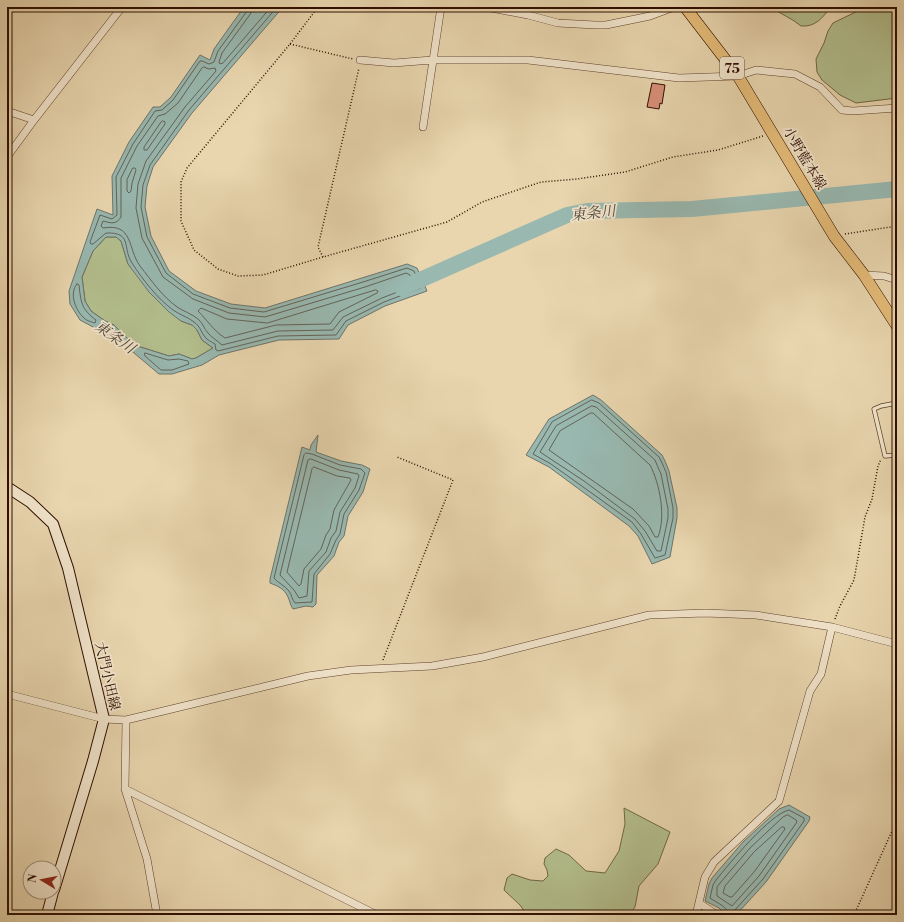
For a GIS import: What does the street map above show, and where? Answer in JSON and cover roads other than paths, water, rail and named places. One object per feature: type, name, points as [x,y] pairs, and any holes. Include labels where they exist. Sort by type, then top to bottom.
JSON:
[{"type":"main road","name":"小野藍本線","points":[[685,7],[738,76],[834,236],[864,275],[897,326]]},
{"type":"main road","name":"大門小田線","points":[[7,487],[30,502],[53,524],[68,568],[104,719],[62,864]]},
{"type":"main road","name":"大門小田線","points":[[47,915],[51,900]]},
{"type":"street","points":[[7,157],[122,7]]},
{"type":"street","points":[[423,127],[432,60],[442,7]]},
{"type":"street","points":[[486,7],[528,15],[558,23],[595,25],[606,25],[650,16],[674,7]]},
{"type":"street","points":[[360,60],[394,63],[432,60],[528,60],[680,78],[738,76],[756,70],[795,74],[820,87],[842,110],[853,112],[897,108]]},
{"type":"street","points":[[7,111],[34,120]]},
{"type":"street","points":[[864,275],[884,276],[897,280]]},
{"type":"street","points":[[7,694],[104,719],[126,720],[308,676],[351,670],[380,670],[432,666],[483,657],[649,615],[705,613],[756,615],[832,627],[897,644]]},
{"type":"street","points":[[696,915],[705,877],[714,862],[779,801],[810,691],[821,674],[832,627]]},
{"type":"street","points":[[126,720],[125,789],[147,859],[158,915]]},
{"type":"street","points":[[125,789],[377,915]]},
{"type":"street","points":[[699,903],[717,915]]},
{"type":"lane","points":[[897,403],[874,409],[885,456],[897,455]]},
{"type":"water","points":[[244,7],[283,7],[192,113],[153,167],[147,186],[145,207],[151,236],[169,271],[196,291],[231,304],[265,308],[407,264],[417,268],[427,291],[385,306],[348,325],[339,339],[279,340],[219,355],[202,365],[172,374],[159,374],[121,342],[80,320],[70,304],[69,291],[97,209],[113,215],[112,176],[129,142],[153,107],[160,107],[171,97],[200,55],[210,60],[214,49]],"holes":[[[106,237],[116,237],[121,241],[128,264],[149,292],[169,312],[181,321],[192,325],[197,330],[202,340],[213,348],[192,359],[179,354],[169,356],[134,345],[114,325],[105,321],[91,311],[85,301],[82,277],[93,251]]]},
{"type":"water","points":[[593,395],[601,400],[662,455],[665,461],[669,471],[677,508],[677,518],[670,557],[652,564],[638,536],[629,526],[549,467],[526,455],[549,419]]},
{"type":"water","points":[[318,435],[316,452],[341,461],[362,465],[370,469],[363,492],[348,516],[344,536],[339,542],[334,556],[317,575],[316,604],[313,607],[306,606],[293,609],[284,591],[270,583],[270,579],[302,447],[310,450],[311,445]]},
{"type":"water","points":[[789,805],[810,817],[809,821],[766,882],[736,915],[726,915],[719,908],[705,901],[712,878],[743,842],[779,809]]},
{"type":"waterway","name":"東条川","points":[[402,288],[567,215],[587,211],[692,209],[897,189]]}]
